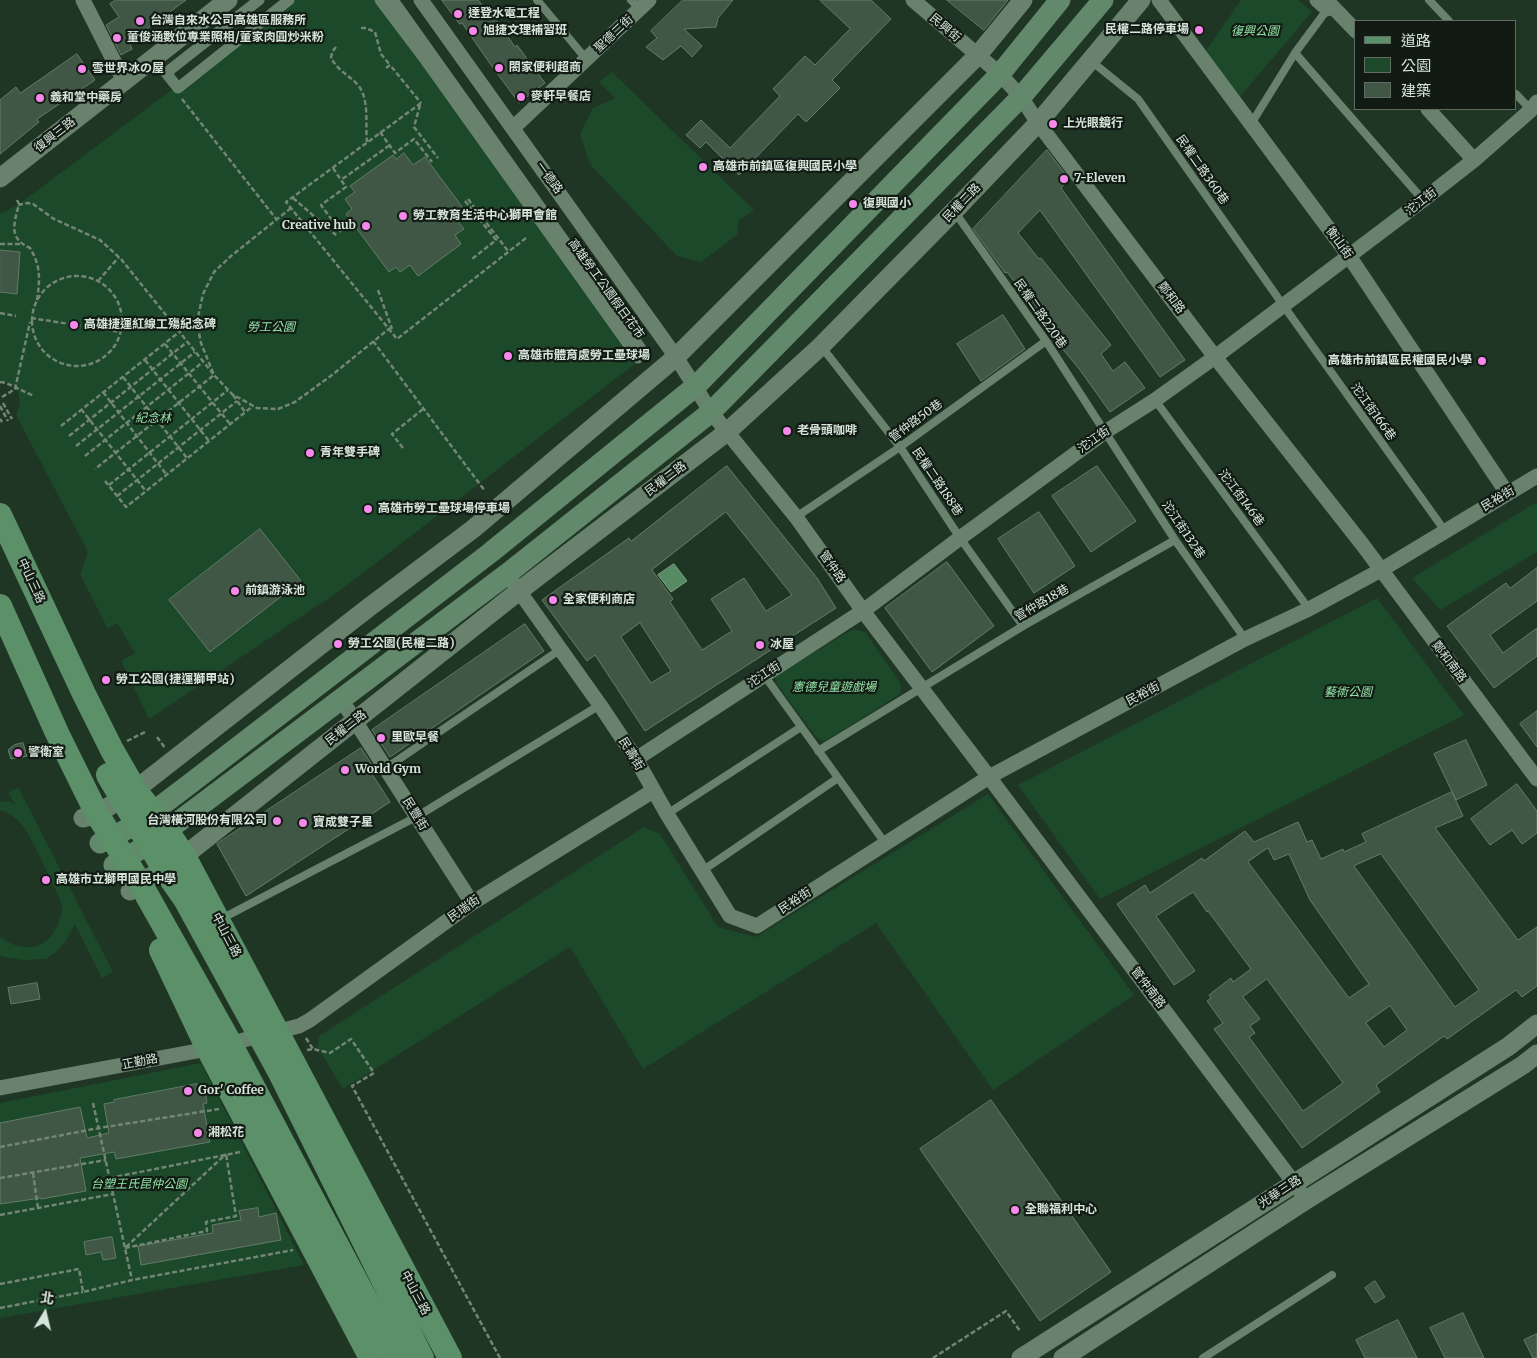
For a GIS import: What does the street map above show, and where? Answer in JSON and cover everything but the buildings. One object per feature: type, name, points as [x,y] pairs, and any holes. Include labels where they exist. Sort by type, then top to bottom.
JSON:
[{"type":"main road","points":[[106,840],[144,818],[490,553],[696,386],[1000,74],[1060,0]]},
{"type":"main road","name":"民權二路","points":[[120,862],[158,837],[341,699],[513,582],[712,412],[1021,97],[1103,0]]},
{"type":"main road","name":"中山三路","points":[[0,515],[112,750],[128,794]]},
{"type":"main road","name":"中山三路","points":[[0,554],[98,758],[128,794],[158,837],[184,856],[219,920],[269,1034],[284,1080],[422,1358]]},
{"type":"main road","points":[[0,606],[57,733],[90,816]]},
{"type":"main road","points":[[0,646],[90,816],[230,1043],[397,1358]]},
{"type":"main road","name":"中山三路","points":[[158,837],[164,870],[185,899],[269,1034],[450,1358]]},
{"type":"main road","points":[[135,887],[208,1049],[371,1358]]},
{"type":"street","points":[[83,0],[124,81]]},
{"type":"street","name":"復興三路","points":[[0,178],[228,0]]},
{"type":"street","points":[[259,0],[166,74],[178,88],[289,0]]},
{"type":"street","name":"高雄勞工公園假日花市","points":[[380,0],[426,61],[638,358],[644,353],[393,0]]},
{"type":"street","name":"一德路","points":[[421,0],[676,357]]},
{"type":"street","name":"民興街","points":[[913,0],[978,55]]},
{"type":"street","points":[[90,816],[128,794],[473,529],[676,357],[978,55],[1023,0]]},
{"type":"street","name":"民權二路","points":[[135,887],[184,856],[355,722],[513,582],[727,432],[821,346],[954,211],[1038,123],[1142,0]]},
{"type":"street","name":"衡山街","points":[[1159,0],[1349,256],[1507,493]]},
{"type":"street","name":"聖德二街","points":[[512,128],[587,60],[640,3]]},
{"type":"street","points":[[1325,4],[1354,29]]},
{"type":"street","name":"鄭和路","points":[[978,55],[1000,74],[1021,97],[1038,123],[1215,357],[1362,544]]},
{"type":"street","name":"沱江街","points":[[636,759],[863,611],[1105,432],[1155,400],[1215,357],[1423,200],[1535,109]]},
{"type":"street","points":[[1429,110],[1474,160]]},
{"type":"street","name":"管仲路","points":[[676,357],[712,412],[796,517],[863,611],[989,776]]},
{"type":"street","name":"民裕街","points":[[757,926],[989,776],[1245,639],[1309,609],[1381,570],[1537,476]]},
{"type":"street","name":"鄭和南路","points":[[1362,544],[1537,779]]},
{"type":"street","name":"民壽街","points":[[513,582],[636,759],[653,791],[730,916],[757,926]]},
{"type":"street","name":"民豐街","points":[[341,699],[472,903]]},
{"type":"street","name":"管仲南路","points":[[989,776],[1306,1200]]},
{"type":"street","name":"民瑞街","points":[[269,1034],[299,1026],[310,1020],[472,903],[653,791]]},
{"type":"street","name":"光華三路","points":[[1021,1358],[1509,1046],[1537,1024]]},
{"type":"street","name":"正勤路","points":[[0,1088],[208,1049],[269,1034]]},
{"type":"street","name":"光華三路","points":[[1063,1358],[1306,1200],[1523,1065],[1537,1054]]},
{"type":"lane","points":[[537,0],[587,60]]},
{"type":"lane","points":[[1429,0],[1448,20]]},
{"type":"lane","points":[[1251,124],[1325,4]]},
{"type":"lane","points":[[1295,53],[1423,200]]},
{"type":"lane","name":"民權二路360巷","points":[[1090,60],[1138,98],[1283,305]]},
{"type":"lane","points":[[1517,95],[1535,109]]},
{"type":"lane","name":"民權二路220巷","points":[[954,211],[1046,341],[1105,432]]},
{"type":"lane","name":"沱江街166巷","points":[[1283,305],[1445,531]]},
{"type":"lane","name":"管仲路50巷","points":[[796,517],[900,447],[1046,341]]},
{"type":"lane","name":"民權二路188巷","points":[[821,346],[900,447],[960,538],[1023,626]]},
{"type":"lane","name":"沱江街146巷","points":[[1155,400],[1309,609]]},
{"type":"lane","name":"沱江街132巷","points":[[1105,432],[1175,540],[1245,639]]},
{"type":"lane","name":"管仲路18巷","points":[[818,751],[1023,626],[1175,540]]},
{"type":"lane","points":[[386,768],[561,649]]},
{"type":"lane","points":[[764,675],[885,844]]},
{"type":"lane","points":[[219,920],[416,817],[600,705]]},
{"type":"lane","points":[[667,814],[801,727]]},
{"type":"lane","points":[[702,871],[838,778]]},
{"type":"lane","points":[[1203,1358],[1332,1275]]},
{"type":"path","points":[[361,28],[375,32],[381,54],[420,103]]},
{"type":"path","points":[[336,47],[330,58],[337,68],[359,86],[366,108],[366,143]]},
{"type":"path","points":[[386,68],[390,65]]},
{"type":"path","points":[[180,96],[277,220]]},
{"type":"path","points":[[394,333],[286,202],[420,103]]},
{"type":"path","points":[[420,103],[414,126],[438,158]]},
{"type":"path","points":[[380,132],[396,153],[414,139],[432,162]]},
{"type":"path","points":[[341,180],[390,145]]},
{"type":"path","points":[[333,168],[346,187],[321,205],[341,232]]},
{"type":"path","points":[[293,198],[336,235]]},
{"type":"path","points":[[17,200],[18,206],[14,228],[16,238],[20,244]]},
{"type":"path","points":[[472,259],[496,240],[466,200],[509,252]]},
{"type":"path","points":[[18,206],[26,203],[33,204],[54,219],[100,240],[119,257],[203,362],[246,412]]},
{"type":"path","points":[[214,375],[201,343],[198,317],[204,294],[214,272],[291,208]]},
{"type":"path","points":[[378,290],[397,339],[526,238]]},
{"type":"path","points":[[0,244],[20,244],[30,248],[39,268],[40,280],[31,318],[39,345],[52,358],[65,364],[79,366],[93,363],[106,356],[116,346],[122,332],[121,308],[116,297],[98,281],[86,277],[74,276],[63,278],[52,283],[36,301]]},
{"type":"path","points":[[98,281],[119,257]]},
{"type":"path","points":[[0,313],[16,316]]},
{"type":"path","points":[[61,426],[198,317]]},
{"type":"path","points":[[31,318],[122,332]]},
{"type":"path","points":[[2,397],[15,388],[30,322]]},
{"type":"path","points":[[232,394],[257,408],[278,409],[295,402],[390,328]]},
{"type":"path","points":[[373,341],[485,491]]},
{"type":"path","points":[[68,436],[187,342]]},
{"type":"path","points":[[165,344],[230,424]]},
{"type":"path","points":[[76,446],[195,352]]},
{"type":"path","points":[[145,360],[209,441]]},
{"type":"path","points":[[85,456],[203,362]]},
{"type":"path","points":[[95,469],[214,375]]},
{"type":"path","points":[[123,376],[187,458]]},
{"type":"path","points":[[0,382],[34,396]]},
{"type":"path","points":[[109,485],[228,390]]},
{"type":"path","points":[[103,392],[166,474]]},
{"type":"path","points":[[117,496],[237,401]]},
{"type":"path","points":[[0,406],[10,420],[3,403]]},
{"type":"path","points":[[104,480],[126,506],[253,406]]},
{"type":"path","points":[[81,409],[146,491]]},
{"type":"path","points":[[402,448],[392,434],[423,409]]},
{"type":"path","points":[[312,1048],[330,1053],[351,1039],[374,1073],[352,1086],[500,1358]]},
{"type":"path","points":[[93,1103],[132,1280]]},
{"type":"path","points":[[0,1147],[99,1128],[223,1108]]},
{"type":"path","points":[[110,1178],[240,1152]]},
{"type":"path","points":[[125,1248],[226,1154]]},
{"type":"path","points":[[125,1248],[208,1231],[206,1222],[236,1216],[226,1154]]},
{"type":"path","points":[[0,1178],[106,1160]]},
{"type":"path","points":[[33,1173],[38,1208]]},
{"type":"path","points":[[0,1215],[113,1194]]},
{"type":"path","points":[[0,1308],[83,1292],[132,1280],[300,1248]]},
{"type":"path","points":[[0,1284],[79,1269],[83,1292]]},
{"type":"path","points":[[933,1358],[1006,1311],[1020,1331]]},
{"type":"green space","name":"勞工公園","points":[[287,0],[383,0],[636,363],[338,592],[149,719],[121,661],[135,653],[117,623],[108,629],[80,574],[88,552],[16,415],[20,404],[16,388],[0,381],[0,214],[19,204],[174,88]]},
{"type":"green space","name":"復興公園","points":[[1241,0],[1298,0],[1312,12],[1236,101],[1203,55]]},
{"type":"green space","points":[[612,72],[754,210],[739,220],[737,235],[701,262],[677,256],[590,164],[580,134],[593,108],[615,98],[599,82]]},
{"type":"green space","points":[[1537,502],[1537,552],[1440,610],[1412,578]]},
{"type":"green space","name":"藝術公園","points":[[1377,598],[1464,715],[1100,899],[1018,785]]},
{"type":"green space","name":"憲德兒童遊戲場","points":[[853,629],[865,632],[901,684],[900,694],[824,742],[816,737],[777,684],[775,676]]},
{"type":"green space","points":[[18,787],[113,972],[102,978],[75,924],[65,942],[46,959],[22,960],[0,956],[0,937],[7,942],[23,947],[38,946],[51,936],[62,911],[59,897],[25,829],[14,817],[0,810],[0,801],[16,805],[8,793]]},
{"type":"green space","points":[[988,794],[1134,995],[993,1090],[876,923],[643,1069],[570,947],[343,1089],[317,1046],[319,1036],[644,827],[660,834],[718,927],[756,937]]},
{"type":"green space","name":"台塑王氏昆仲公園","points":[[201,1063],[304,1265],[0,1318],[0,1103]]},
{"type":"shaded area","points":[[674,564],[687,581],[671,592],[658,575]]},
{"type":"place","name":"達登水電工程","points":[[458,14]]},
{"type":"place","name":"台灣自來水公司高雄區服務所","points":[[140,21]]},
{"type":"place","name":"民權二路停車場","points":[[1199,30]]},
{"type":"place","name":"旭捷文理補習班","points":[[473,31]]},
{"type":"place","name":"董俊涵數位專業照相/董家肉圓炒米粉","points":[[117,38]]},
{"type":"place","name":"閤家便利超商","points":[[499,68]]},
{"type":"place","name":"雪世界冰の屋","points":[[82,69]]},
{"type":"place","name":"麥軒早餐店","points":[[521,97]]},
{"type":"place","name":"義和堂中藥房","points":[[40,98]]},
{"type":"place","name":"上光眼鏡行","points":[[1053,124]]},
{"type":"place","name":"高雄市前鎮區復興國民小學","points":[[703,167]]},
{"type":"place","name":"7-Eleven","points":[[1064,179]]},
{"type":"place","name":"復興國小","points":[[853,204]]},
{"type":"place","name":"勞工教育生活中心獅甲會館","points":[[403,216]]},
{"type":"place","name":"Creative hub","points":[[366,226]]},
{"type":"place","name":"高雄捷運紅線工殤紀念碑","points":[[74,325]]},
{"type":"place","name":"高雄市體育處勞工壘球場","points":[[508,356]]},
{"type":"place","name":"高雄市前鎮區民權國民小學","points":[[1482,361]]},
{"type":"place","name":"老骨頭咖啡","points":[[787,431]]},
{"type":"place","name":"青年雙手碑","points":[[310,453]]},
{"type":"place","name":"高雄市勞工壘球場停車場","points":[[368,509]]},
{"type":"place","name":"前鎮游泳池","points":[[235,591]]},
{"type":"place","name":"全家便利商店","points":[[553,600]]},
{"type":"place","name":"勞工公園(民權二路)","points":[[338,644]]},
{"type":"place","name":"冰屋","points":[[760,645]]},
{"type":"place","name":"勞工公園(捷運獅甲站)","points":[[106,680]]},
{"type":"place","name":"里歐早餐","points":[[381,738]]},
{"type":"place","name":"警衛室","points":[[18,753]]},
{"type":"place","name":"World Gym","points":[[345,770]]},
{"type":"place","name":"台灣橫河股份有限公司","points":[[277,821]]},
{"type":"place","name":"寶成雙子星","points":[[303,823]]},
{"type":"place","name":"高雄市立獅甲國民中學","points":[[46,880]]},
{"type":"place","name":"Gor' Coffee","points":[[188,1091]]},
{"type":"place","name":"湘松花","points":[[198,1133]]},
{"type":"place","name":"全聯福利中心","points":[[1015,1210]]},
{"type":"park label","name":"紀念林","points":[[153,419]]}]
